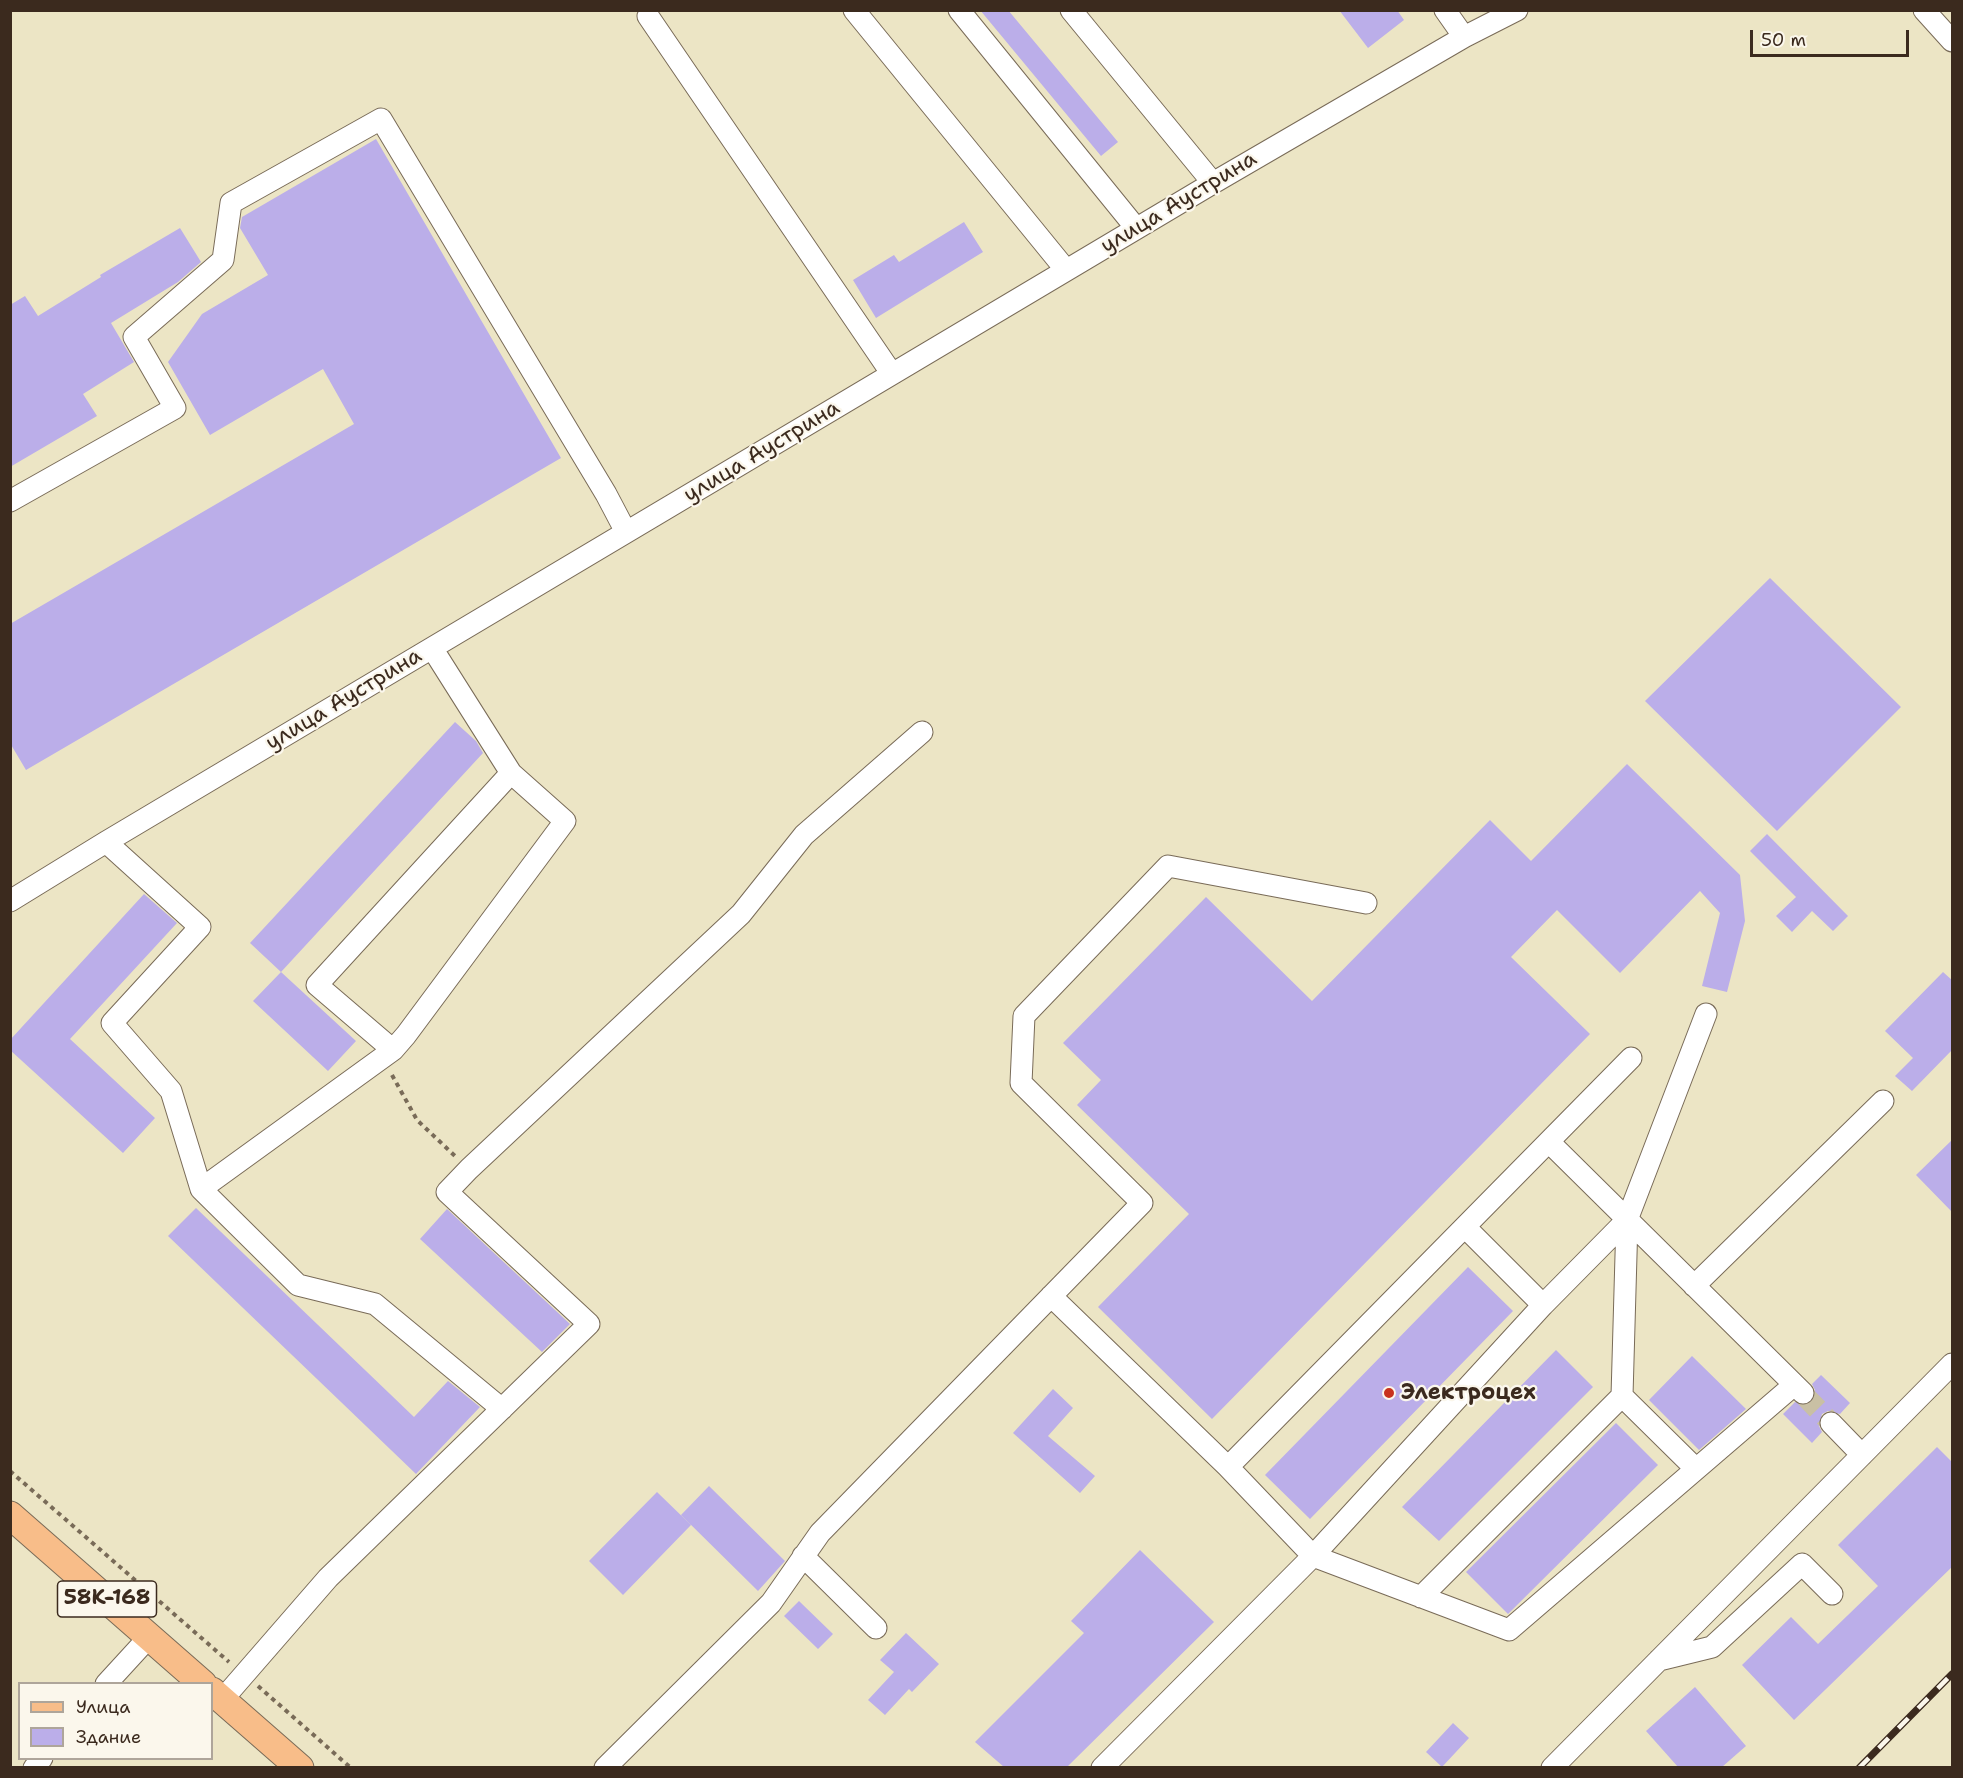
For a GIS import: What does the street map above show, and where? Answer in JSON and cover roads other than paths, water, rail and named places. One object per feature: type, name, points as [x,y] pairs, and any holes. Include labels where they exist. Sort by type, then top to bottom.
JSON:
[{"type":"main road","name":"58К-168","points":[[10,1515],[202,1682]]},
{"type":"main road","name":"58К-168","points":[[213,1692],[300,1767]]},
{"type":"street","points":[[854,10],[1066,270]]},
{"type":"street","points":[[959,10],[1137,228]]},
{"type":"street","points":[[1071,10],[1213,183]]},
{"type":"street","points":[[1445,10],[1464,38]]},
{"type":"street","name":"улица Аустрина","points":[[10,900],[1213,183],[1464,38],[1517,10]]},
{"type":"street","points":[[1924,10],[1953,41]]},
{"type":"street","points":[[648,16],[892,374]]},
{"type":"street","points":[[10,501],[176,408],[134,337],[223,260],[231,203],[381,119],[606,494],[626,532]]},
{"type":"street","points":[[201,1190],[388,1055],[406,1035],[564,821],[511,773],[432,648]]},
{"type":"street","points":[[213,1690],[243,1674],[328,1578],[589,1324],[447,1192],[741,914],[804,835],[922,732]]},
{"type":"street","points":[[388,1055],[317,985],[511,773]]},
{"type":"street","points":[[106,842],[200,927],[112,1023],[171,1091],[201,1190],[298,1286],[375,1304],[502,1409]]},
{"type":"street","points":[[605,1767],[771,1603],[820,1533],[1142,1203],[1022,1083],[1024,1016],[1168,866],[1366,903]]},
{"type":"street","points":[[1421,1597],[1622,1396],[1627,1220],[1706,1014]]},
{"type":"street","points":[[1228,1467],[1631,1059]]},
{"type":"street","points":[[1694,1286],[1882,1101]]},
{"type":"street","points":[[1051,1296],[1228,1467],[1313,1556],[1509,1630],[1696,1469],[1799,1389],[1549,1142]]},
{"type":"street","points":[[1102,1767],[1313,1556],[1543,1305],[1627,1220]]},
{"type":"street","points":[[1465,1227],[1543,1305]]},
{"type":"street","points":[[1552,1767],[1953,1364]]},
{"type":"street","points":[[1622,1396],[1696,1469]]},
{"type":"street","points":[[1831,1424],[1862,1455]]},
{"type":"street","points":[[804,1556],[876,1628]]},
{"type":"street","points":[[1658,1660],[1712,1647],[1802,1564],[1832,1594]]},
{"type":"street","points":[[107,1682],[150,1636]]},
{"type":"tunnel","points":[[1803,1394],[1831,1423]]},
{"type":"railway","points":[[1859,1768],[1952,1674]]},
{"type":"place","name":"Электроцех","points":[[1389,1393]]}]
